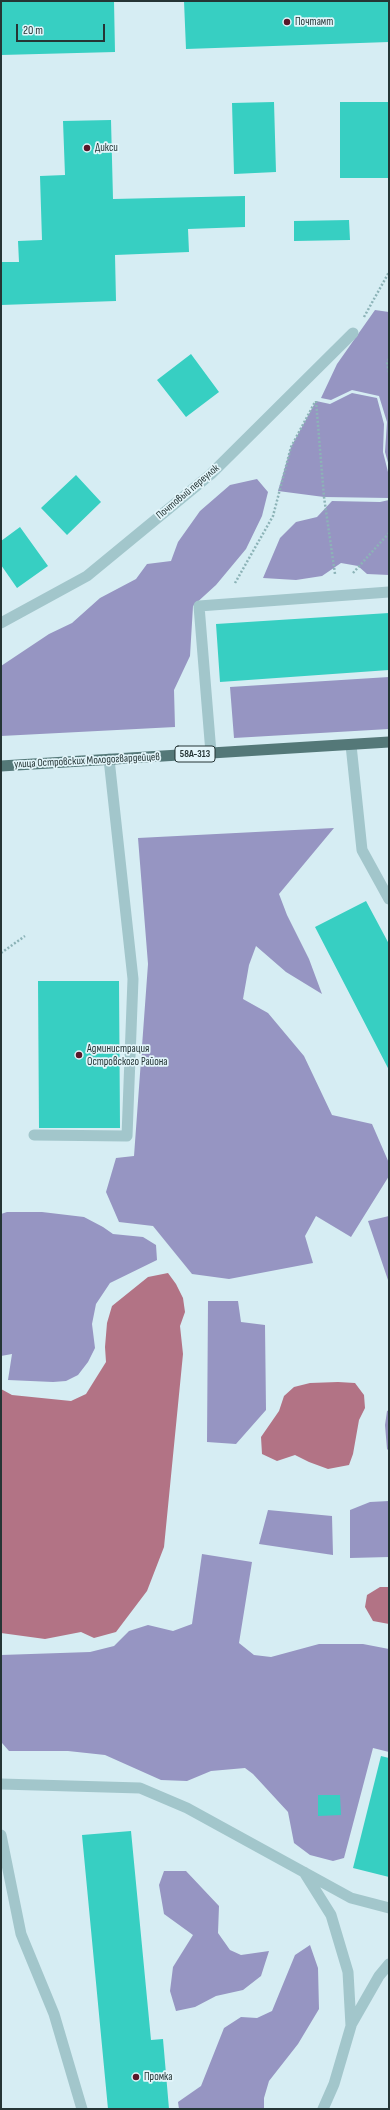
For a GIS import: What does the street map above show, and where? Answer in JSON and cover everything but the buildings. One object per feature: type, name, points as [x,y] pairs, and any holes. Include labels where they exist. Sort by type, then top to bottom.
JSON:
[{"type":"main road","name":"улица Островских Молодогвардейцев","points":[[1,766],[389,742]]},
{"type":"street","name":"Почтовый переулок","points":[[1,623],[87,576],[211,474],[353,333]]},
{"type":"street","points":[[211,753],[199,606],[389,592]]},
{"type":"street","points":[[351,745],[362,850],[389,899]]},
{"type":"street","points":[[34,1135],[127,1136],[133,979],[109,759]]},
{"type":"street","points":[[1,1784],[140,1788],[187,1808],[351,1898],[389,1908]]},
{"type":"street","points":[[1,1835],[21,1934],[54,2014],[82,2109]]},
{"type":"street","points":[[304,1872],[331,1915],[348,1972],[351,2026]]},
{"type":"street","points":[[323,2109],[334,2084],[351,2026],[379,1976],[389,1964]]},
{"type":"path","points":[[353,333],[370,309],[389,272]]},
{"type":"path","points":[[389,359],[387,362],[389,373]]},
{"type":"path","points":[[236,581],[273,516],[278,491],[291,447],[319,394]]},
{"type":"path","points":[[316,400],[324,497],[335,572],[336,596]]},
{"type":"path","points":[[336,596],[364,560],[389,534]]},
{"type":"path","points":[[1,953],[24,936]]},
{"type":"shaded area","points":[[375,310],[389,312],[389,466],[385,452],[387,422],[379,396],[352,390],[331,400],[321,398],[337,364]]},
{"type":"shaded area","points":[[352,393],[377,398],[384,424],[383,452],[389,476],[389,498],[324,497],[278,491],[291,447],[316,401],[330,404]]},
{"type":"shaded area","points":[[257,479],[268,492],[262,516],[246,549],[216,585],[193,606],[190,656],[174,690],[175,727],[1,736],[1,666],[49,634],[72,623],[100,598],[136,579],[147,564],[171,561],[178,542],[200,511],[230,485]]},
{"type":"shaded area","points":[[389,500],[389,575],[367,574],[358,566],[341,563],[322,576],[296,580],[263,578],[280,538],[296,522],[317,517],[332,501],[380,502]]},
{"type":"shaded area","points":[[389,677],[389,729],[234,738],[230,687]]},
{"type":"shaded area","points":[[334,828],[279,894],[287,915],[309,959],[322,994],[286,972],[256,946],[249,965],[243,999],[268,1013],[304,1056],[332,1115],[372,1124],[389,1163],[389,1176],[351,1237],[316,1216],[305,1236],[313,1263],[229,1279],[192,1274],[153,1226],[119,1222],[106,1192],[116,1158],[134,1156],[148,964],[138,838]]},
{"type":"shaded area","points":[[7,1212],[42,1212],[84,1217],[113,1234],[143,1237],[156,1245],[157,1260],[110,1283],[96,1304],[92,1324],[95,1348],[88,1362],[78,1375],[66,1381],[53,1382],[8,1380],[12,1354],[1,1356],[1,1214]]},
{"type":"shaded area","points":[[389,1216],[389,1283],[368,1221]]},
{"type":"shaded area","points":[[168,1273],[176,1284],[183,1298],[185,1312],[180,1326],[183,1354],[164,1547],[147,1591],[116,1632],[94,1638],[81,1632],[45,1639],[1,1633],[1,1389],[12,1395],[71,1401],[86,1394],[106,1362],[105,1347],[107,1323],[112,1306],[148,1277]]},
{"type":"shaded area","points":[[208,1301],[238,1301],[241,1322],[265,1325],[266,1410],[236,1444],[207,1442]]},
{"type":"shaded area","points":[[310,1383],[355,1383],[364,1395],[365,1408],[359,1420],[353,1454],[349,1465],[328,1469],[295,1455],[277,1461],[262,1454],[261,1437],[279,1411],[284,1396],[294,1387]]},
{"type":"shaded area","points":[[389,1410],[389,1451],[387,1449],[385,1425],[387,1411]]},
{"type":"shaded area","points":[[389,1501],[389,1557],[350,1558],[350,1510],[370,1502]]},
{"type":"shaded area","points":[[268,1510],[332,1516],[333,1555],[259,1544]]},
{"type":"shaded area","points":[[202,1554],[252,1562],[239,1643],[254,1655],[271,1657],[319,1644],[363,1644],[389,1649],[389,1752],[373,1748],[344,1858],[333,1861],[310,1855],[294,1843],[288,1812],[253,1774],[245,1768],[211,1771],[187,1781],[161,1780],[105,1755],[68,1751],[9,1751],[2,1743],[1,1655],[90,1652],[114,1646],[129,1631],[148,1625],[173,1631],[192,1624]]},
{"type":"shaded area","points":[[380,1587],[389,1587],[389,1624],[373,1621],[365,1607],[367,1595]]},
{"type":"shaded area","points":[[164,1871],[186,1871],[219,1906],[218,1933],[230,1950],[241,1955],[269,1951],[261,1976],[243,1990],[216,1996],[195,2007],[176,2011],[170,1991],[173,1967],[193,1935],[164,1914],[159,1885]]},
{"type":"shaded area","points":[[310,1945],[318,1968],[319,2009],[298,2044],[269,2081],[264,2098],[264,2109],[179,2109],[178,2102],[201,2086],[224,2028],[241,2017],[257,2018],[272,2011],[295,1955]]},
{"type":"place","name":"Почтамт","points":[[287,22]]},
{"type":"place","name":"Дикси","points":[[87,148]]},
{"type":"place","name":"Администрация Островского Района","points":[[79,1055]]},
{"type":"place","name":"Промка","points":[[136,2077]]}]
